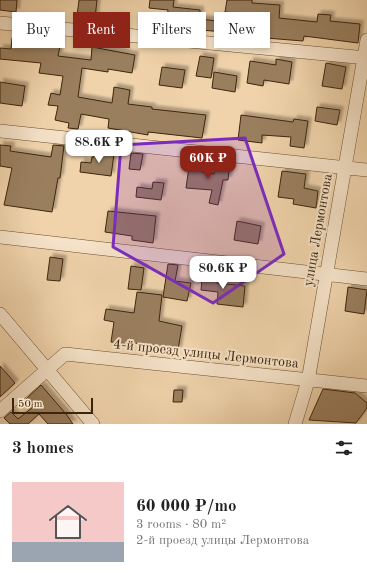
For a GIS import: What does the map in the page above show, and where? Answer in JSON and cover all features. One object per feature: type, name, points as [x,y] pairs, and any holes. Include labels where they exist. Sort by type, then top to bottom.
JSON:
[{"type":"street","points":[[0,23],[366,57]]},
{"type":"street","name":"улица Лермонтова","points":[[295,424],[308,381],[327,276],[344,167],[366,57],[367,40]]},
{"type":"street","points":[[0,131],[367,170]]},
{"type":"street","points":[[0,237],[327,276],[367,279]]},
{"type":"street","points":[[0,314],[93,424]]},
{"type":"street","name":"4-й проезд улицы Лермонтова","points":[[0,410],[65,354],[308,381],[367,386]]},
{"type":"highlighted area","points":[[245,138],[284,254],[213,303],[113,247],[121,145]]},
{"type":"building","points":[[0,0],[17,0],[16,12],[0,10]]},
{"type":"building","points":[[79,0],[97,0],[96,12],[78,12]]},
{"type":"building","points":[[150,0],[174,0],[173,7],[200,10],[200,12],[168,12],[168,10],[149,8]]},
{"type":"building","points":[[227,0],[252,0],[252,3],[280,5],[279,18],[317,22],[318,14],[331,15],[330,21],[360,24],[358,43],[304,36],[303,41],[270,38],[270,12],[225,12]]},
{"type":"building","points":[[206,20],[214,21],[214,31],[206,30]]},
{"type":"building","points":[[12,38],[12,48],[60,48],[58,56],[91,60],[92,48],[135,55],[132,73],[108,69],[108,72],[82,68],[78,97],[112,103],[114,87],[130,90],[128,104],[152,107],[152,109],[206,115],[202,138],[148,132],[148,135],[108,128],[109,119],[81,114],[78,129],[68,128],[69,123],[55,120],[58,106],[48,105],[51,93],[60,95],[63,76],[39,73],[41,63],[0,59],[0,48],[11,49]]},
{"type":"building","points":[[200,56],[214,58],[211,78],[196,76]]},
{"type":"building","points":[[276,59],[292,62],[289,84],[264,80],[263,86],[247,83],[250,61],[276,65]]},
{"type":"building","points":[[326,63],[346,67],[342,89],[322,86]]},
{"type":"building","points":[[162,67],[185,70],[182,88],[159,85]]},
{"type":"building","points":[[214,72],[237,76],[235,92],[212,88]]},
{"type":"building","points":[[0,82],[25,86],[22,106],[0,103]]},
{"type":"building","points":[[317,107],[340,110],[337,125],[315,121]]},
{"type":"building","points":[[241,115],[293,122],[294,119],[308,121],[304,148],[290,146],[291,137],[262,135],[262,143],[238,140]]},
{"type":"building","points":[[0,145],[11,146],[10,151],[51,157],[53,145],[64,146],[60,178],[58,178],[52,212],[4,205],[12,168],[0,166]]},
{"type":"building","points":[[95,151],[114,154],[111,176],[80,172],[81,162],[91,163]]},
{"type":"building","points":[[131,153],[143,154],[140,170],[129,169]]},
{"type":"building","points":[[190,160],[199,161],[197,171],[214,174],[216,162],[225,163],[224,170],[229,171],[228,180],[223,180],[218,205],[209,203],[212,190],[186,188]]},
{"type":"building","points":[[282,171],[306,174],[304,188],[318,191],[316,208],[293,204],[294,199],[278,197]]},
{"type":"building","points":[[153,182],[164,183],[161,200],[136,197],[137,187],[152,189]]},
{"type":"building","points":[[108,211],[156,216],[153,243],[132,240],[132,236],[105,232]]},
{"type":"building","points":[[237,221],[261,226],[258,244],[234,240]]},
{"type":"building","points":[[50,257],[63,259],[60,281],[47,280]]},
{"type":"building","points":[[168,264],[178,265],[175,281],[191,283],[187,301],[163,297]]},
{"type":"building","points":[[131,266],[144,268],[141,290],[128,289]]},
{"type":"building","points":[[203,269],[218,271],[217,283],[245,286],[243,307],[217,304],[218,292],[201,290]]},
{"type":"building","points":[[348,287],[367,290],[364,314],[345,311]]},
{"type":"building","points":[[137,292],[162,295],[159,321],[182,326],[178,350],[128,342],[128,344],[111,342],[114,322],[104,320],[106,309],[134,313]]},
{"type":"building","points":[[0,366],[15,383],[0,397]]},
{"type":"building","points":[[41,385],[73,424],[48,424],[39,414],[28,424],[10,424],[4,418],[11,412],[18,419],[33,407],[26,399]]},
{"type":"building","points":[[323,389],[355,393],[367,403],[367,408],[356,423],[309,420]]},
{"type":"building","points":[[174,390],[183,390],[182,402],[173,402]]}]
